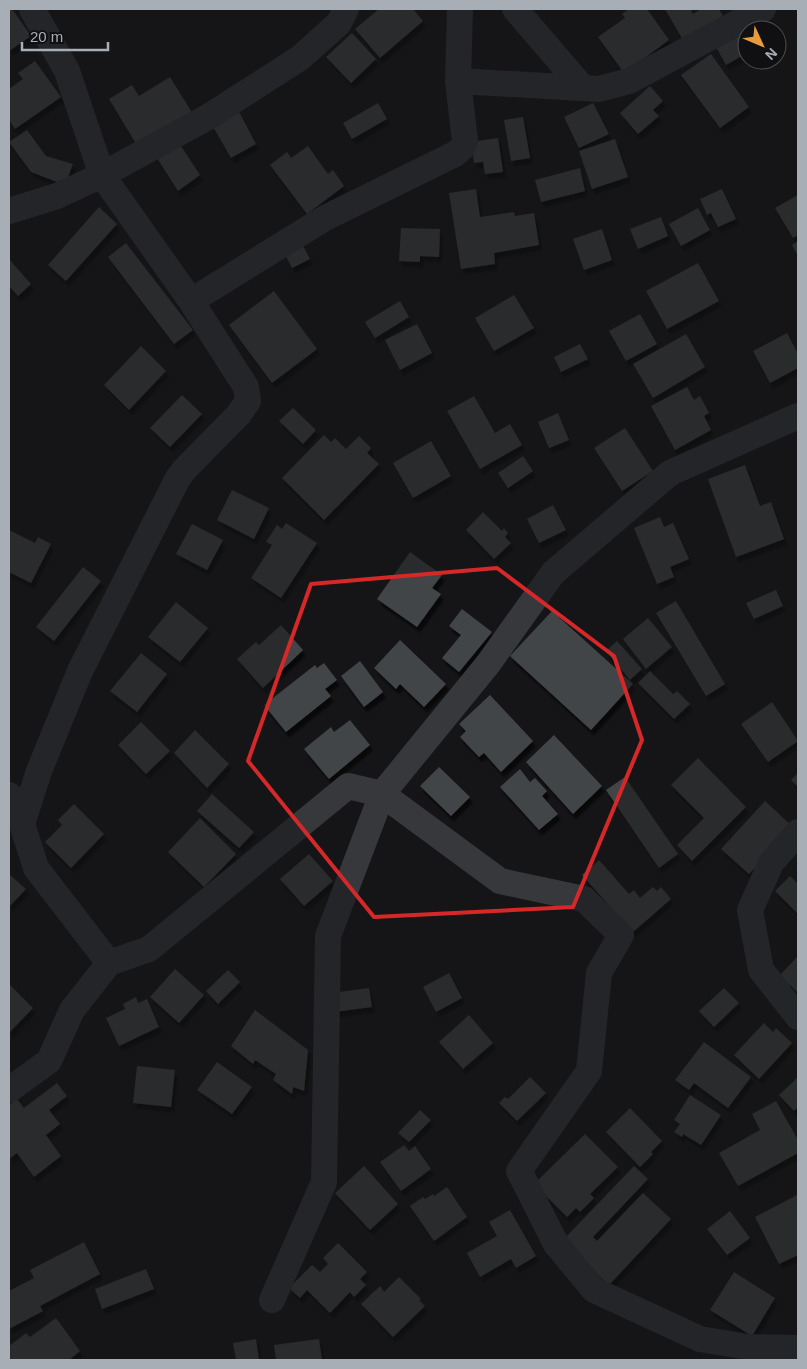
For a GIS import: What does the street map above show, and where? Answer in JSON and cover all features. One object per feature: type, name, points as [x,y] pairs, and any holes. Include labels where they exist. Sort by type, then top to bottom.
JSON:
[{"type":"street","points":[[22,824],[39,771],[80,671],[178,478],[239,414],[248,401],[246,387],[191,301],[102,175],[68,71],[32,9]]},
{"type":"street","points":[[9,212],[56,196],[102,175],[208,117],[300,58],[339,23],[346,9]]},
{"type":"street","points":[[191,301],[325,218],[455,154],[462,148],[465,141],[458,81],[460,9]]},
{"type":"street","points":[[514,9],[583,88]]},
{"type":"street","points":[[458,81],[599,88],[629,80],[763,9]]},
{"type":"street","points":[[272,1300],[324,1182],[328,936],[382,794],[488,664],[553,573],[670,473],[798,417]]},
{"type":"street","points":[[9,1090],[49,1062],[72,1010],[109,963],[149,949],[348,786],[382,794],[500,881],[584,899],[621,935],[598,973],[589,1071],[519,1171],[556,1244],[594,1290],[700,1339],[748,1347],[798,1348]]},
{"type":"street","points":[[9,795],[22,824],[36,868],[109,963]]},
{"type":"street","points":[[798,832],[771,863],[750,910],[761,970],[798,1017]]},
{"type":"highlighted area","points":[[497,568],[614,656],[642,740],[573,907],[374,917],[248,761],[311,584]]},
{"type":"building","points":[[9,9],[12,9],[31,36],[9,51]]},
{"type":"building","points":[[379,9],[413,9],[423,21],[380,58],[355,29]]},
{"type":"building","points":[[629,9],[647,9],[669,40],[624,73],[598,37],[625,18],[622,14]]},
{"type":"building","points":[[665,9],[690,9],[693,14],[701,9],[719,9],[723,16],[683,40]]},
{"type":"building","points":[[352,33],[376,59],[351,83],[326,57]]},
{"type":"building","points":[[737,35],[737,59],[726,65],[716,47]]},
{"type":"building","points":[[711,54],[749,107],[720,128],[681,75]]},
{"type":"building","points":[[35,61],[61,97],[15,129],[9,120],[9,89],[23,79],[18,73]]},
{"type":"building","points":[[170,77],[193,114],[138,147],[109,99],[132,85],[139,96]]},
{"type":"building","points":[[650,86],[663,101],[653,110],[659,116],[638,134],[620,113]]},
{"type":"building","points":[[378,103],[387,119],[352,139],[343,123]]},
{"type":"building","points":[[593,103],[609,134],[579,148],[564,117]]},
{"type":"building","points":[[238,110],[256,144],[231,158],[212,125]]},
{"type":"building","points":[[523,117],[530,158],[511,161],[504,120]]},
{"type":"building","points":[[27,130],[46,156],[73,164],[65,185],[31,172],[9,142]]},
{"type":"building","points":[[498,138],[503,172],[485,174],[483,162],[474,163],[471,142]]},
{"type":"building","points":[[615,139],[628,177],[592,189],[579,151]]},
{"type":"building","points":[[177,140],[200,175],[178,191],[155,155]]},
{"type":"building","points":[[308,146],[328,174],[333,170],[344,186],[307,214],[270,165],[287,152],[291,158]]},
{"type":"building","points":[[580,168],[585,191],[541,202],[535,180]]},
{"type":"building","points":[[476,189],[480,217],[514,212],[515,216],[534,213],[539,245],[494,253],[495,264],[461,269],[449,193]]},
{"type":"building","points":[[722,189],[736,219],[718,227],[711,213],[707,215],[700,199]]},
{"type":"building","points":[[798,195],[798,235],[793,238],[775,208]]},
{"type":"building","points":[[99,207],[117,224],[66,281],[48,265]]},
{"type":"building","points":[[698,208],[710,230],[681,246],[669,224]]},
{"type":"building","points":[[661,217],[668,236],[638,249],[630,229]]},
{"type":"building","points":[[401,228],[440,229],[439,257],[420,256],[420,262],[399,261]]},
{"type":"building","points":[[602,229],[612,260],[584,270],[573,239]]},
{"type":"building","points":[[798,241],[798,256],[792,245]]},
{"type":"building","points":[[301,242],[310,259],[292,268],[284,252]]},
{"type":"building","points":[[126,243],[193,330],[174,344],[108,257]]},
{"type":"building","points":[[9,259],[31,284],[18,296],[9,286]]},
{"type":"building","points":[[698,263],[719,301],[667,329],[646,291]]},
{"type":"building","points":[[274,291],[317,349],[272,383],[229,325]]},
{"type":"building","points":[[514,295],[534,328],[494,351],[475,318]]},
{"type":"building","points":[[400,301],[409,317],[375,338],[365,322]]},
{"type":"building","points":[[640,314],[657,344],[626,361],[609,331]]},
{"type":"building","points":[[417,324],[432,353],[400,370],[385,340]]},
{"type":"building","points":[[787,333],[798,354],[798,368],[770,383],[753,351]]},
{"type":"building","points":[[686,334],[705,367],[653,398],[633,364]]},
{"type":"building","points":[[580,344],[588,359],[561,372],[554,357]]},
{"type":"building","points":[[141,346],[166,371],[129,410],[104,385]]},
{"type":"building","points":[[687,387],[694,400],[700,396],[709,413],[704,416],[711,430],[675,450],[651,406]]},
{"type":"building","points":[[182,395],[202,414],[170,447],[150,428]]},
{"type":"building","points":[[474,396],[495,433],[510,424],[522,445],[480,469],[447,411]]},
{"type":"building","points":[[293,408],[316,430],[303,444],[279,421]]},
{"type":"building","points":[[558,413],[569,440],[549,448],[538,422]]},
{"type":"building","points":[[625,428],[653,471],[622,491],[594,448]]},
{"type":"building","points":[[324,435],[331,442],[335,438],[346,449],[359,436],[371,448],[367,453],[379,464],[324,520],[282,478]]},
{"type":"building","points":[[431,441],[451,476],[413,498],[393,463]]},
{"type":"building","points":[[523,456],[533,471],[508,488],[498,473]]},
{"type":"building","points":[[745,465],[760,506],[771,502],[784,539],[736,557],[708,479]]},
{"type":"building","points":[[232,490],[269,508],[254,539],[217,520]]},
{"type":"building","points":[[553,505],[566,530],[539,543],[527,519]]},
{"type":"building","points":[[483,512],[502,531],[504,528],[508,533],[505,537],[511,543],[494,559],[466,530]]},
{"type":"building","points":[[660,517],[664,527],[673,523],[689,559],[670,567],[674,577],[657,584],[634,528]]},
{"type":"building","points":[[286,523],[317,543],[281,598],[251,578],[272,545],[266,542],[277,525],[282,529]]},
{"type":"building","points":[[192,524],[223,540],[207,570],[176,554]]},
{"type":"building","points":[[9,530],[35,543],[38,537],[51,544],[31,583],[9,572]]},
{"type":"building","points":[[410,552],[442,575],[432,588],[441,594],[417,627],[377,599]]},
{"type":"building","points":[[83,567],[101,581],[54,641],[36,627]]},
{"type":"building","points":[[776,590],[783,606],[754,619],[746,603]]},
{"type":"building","points":[[676,601],[725,684],[706,696],[656,613]]},
{"type":"building","points":[[176,602],[208,628],[180,662],[148,637]]},
{"type":"building","points":[[462,609],[492,632],[459,672],[442,658],[461,635],[449,626]]},
{"type":"building","points":[[552,611],[633,684],[591,730],[510,656]]},
{"type":"building","points":[[648,618],[672,647],[646,669],[623,639]]},
{"type":"building","points":[[281,625],[303,650],[263,688],[237,659],[256,642],[259,645]]},
{"type":"building","points":[[400,640],[446,684],[424,707],[400,684],[396,689],[374,668]]},
{"type":"building","points":[[617,641],[642,669],[630,680],[606,651]]},
{"type":"building","points":[[141,653],[167,674],[137,712],[110,691]]},
{"type":"building","points":[[360,661],[383,692],[364,707],[341,676]]},
{"type":"building","points":[[324,663],[337,680],[325,689],[331,696],[286,732],[264,705],[315,665],[317,668]]},
{"type":"building","points":[[650,671],[673,694],[677,691],[690,704],[674,719],[638,683]]},
{"type":"building","points":[[490,695],[533,741],[501,772],[484,753],[479,757],[460,737],[466,731],[459,724]]},
{"type":"building","points":[[772,702],[798,741],[768,762],[741,724]]},
{"type":"building","points":[[350,720],[370,745],[329,779],[304,749],[331,727],[334,732]]},
{"type":"building","points":[[141,722],[170,751],[146,774],[118,745]]},
{"type":"building","points":[[195,730],[229,764],[207,788],[174,753]]},
{"type":"building","points":[[554,735],[602,786],[573,814],[526,762]]},
{"type":"building","points":[[698,758],[746,807],[692,861],[677,845],[704,818],[671,785]]},
{"type":"building","points":[[439,767],[470,797],[451,816],[420,786]]},
{"type":"building","points":[[520,769],[530,782],[535,778],[547,791],[542,796],[558,814],[539,830],[500,787]]},
{"type":"building","points":[[798,773],[798,787],[791,780]]},
{"type":"building","points":[[625,777],[678,854],[659,868],[606,790]]},
{"type":"building","points":[[212,794],[254,832],[239,848],[197,811]]},
{"type":"building","points":[[765,801],[793,827],[749,874],[721,849]]},
{"type":"building","points":[[74,804],[104,834],[71,868],[45,842],[62,825],[58,820]]},
{"type":"building","points":[[200,818],[236,854],[204,887],[168,852]]},
{"type":"building","points":[[309,854],[333,881],[304,906],[280,879]]},
{"type":"building","points":[[599,860],[629,894],[634,890],[640,898],[653,887],[657,891],[661,887],[671,899],[633,932],[582,875]]},
{"type":"building","points":[[9,876],[26,889],[9,907]]},
{"type":"building","points":[[790,876],[798,884],[798,914],[775,891]]},
{"type":"building","points":[[798,956],[798,993],[780,975]]},
{"type":"building","points":[[175,969],[204,995],[179,1023],[150,997]]},
{"type":"building","points":[[228,970],[240,982],[218,1004],[206,991]]},
{"type":"building","points":[[449,973],[462,998],[436,1012],[423,987]]},
{"type":"building","points":[[9,984],[33,1008],[9,1033]]},
{"type":"building","points":[[369,988],[372,1007],[334,1012],[332,993]]},
{"type":"building","points":[[724,988],[739,1003],[714,1027],[699,1011]]},
{"type":"building","points":[[136,997],[138,1003],[147,999],[159,1027],[119,1046],[106,1018],[125,1009],[123,1004]]},
{"type":"building","points":[[255,1010],[308,1050],[304,1091],[293,1087],[292,1094],[273,1080],[276,1074],[255,1060],[253,1064],[231,1046]]},
{"type":"building","points":[[469,1015],[493,1043],[463,1069],[439,1042]]},
{"type":"building","points":[[764,1023],[773,1032],[776,1028],[792,1043],[759,1079],[734,1055]]},
{"type":"building","points":[[704,1042],[751,1077],[728,1108],[694,1083],[689,1090],[675,1080]]},
{"type":"building","points":[[217,1062],[252,1087],[232,1114],[197,1090]]},
{"type":"building","points":[[137,1066],[175,1070],[171,1107],[133,1103]]},
{"type":"building","points":[[530,1077],[546,1093],[517,1121],[499,1103],[505,1097],[508,1099]]},
{"type":"building","points":[[798,1077],[798,1107],[794,1111],[779,1095]]},
{"type":"building","points":[[57,1083],[67,1096],[49,1110],[60,1124],[46,1135],[61,1156],[34,1177],[17,1153],[9,1159],[9,1105],[17,1099],[24,1108]]},
{"type":"building","points":[[690,1095],[721,1115],[701,1145],[683,1134],[682,1137],[674,1132],[680,1124],[674,1120]]},
{"type":"building","points":[[776,1101],[798,1140],[798,1153],[738,1186],[719,1153],[760,1130],[752,1114]]},
{"type":"building","points":[[630,1108],[662,1141],[651,1152],[653,1154],[640,1167],[606,1132]]},
{"type":"building","points":[[420,1110],[431,1120],[409,1142],[398,1133]]},
{"type":"building","points":[[585,1134],[618,1167],[590,1194],[594,1198],[580,1212],[576,1208],[567,1217],[534,1184]]},
{"type":"building","points":[[404,1145],[409,1151],[415,1146],[431,1169],[401,1191],[380,1162]]},
{"type":"building","points":[[364,1166],[398,1204],[370,1230],[335,1193]]},
{"type":"building","points":[[634,1166],[648,1179],[593,1237],[597,1241],[643,1193],[671,1219],[609,1285],[562,1241]]},
{"type":"building","points":[[447,1187],[467,1217],[434,1241],[410,1206],[423,1197],[425,1199],[433,1194],[434,1196]]},
{"type":"building","points":[[797,1195],[798,1255],[779,1264],[755,1217]]},
{"type":"building","points":[[510,1210],[536,1256],[516,1268],[511,1259],[480,1277],[467,1253],[497,1236],[489,1222]]},
{"type":"building","points":[[730,1211],[750,1238],[727,1255],[707,1229]]},
{"type":"building","points":[[84,1242],[100,1274],[40,1306],[43,1311],[9,1329],[9,1291],[34,1278],[30,1270]]},
{"type":"building","points":[[338,1243],[367,1272],[360,1279],[366,1285],[354,1297],[350,1292],[330,1313],[307,1290],[300,1298],[289,1288],[312,1265],[320,1272],[328,1264],[323,1258]]},
{"type":"building","points":[[146,1269],[154,1289],[102,1309],[95,1289]]},
{"type":"building","points":[[734,1272],[775,1298],[752,1336],[710,1310]]},
{"type":"building","points":[[399,1277],[421,1299],[419,1300],[425,1306],[393,1337],[361,1304],[380,1286],[384,1292]]},
{"type":"building","points":[[56,1318],[80,1351],[69,1360],[9,1360],[9,1346],[26,1333],[30,1337]]},
{"type":"building","points":[[256,1339],[259,1360],[236,1360],[233,1343]]},
{"type":"building","points":[[319,1339],[322,1360],[276,1360],[274,1345]]}]
